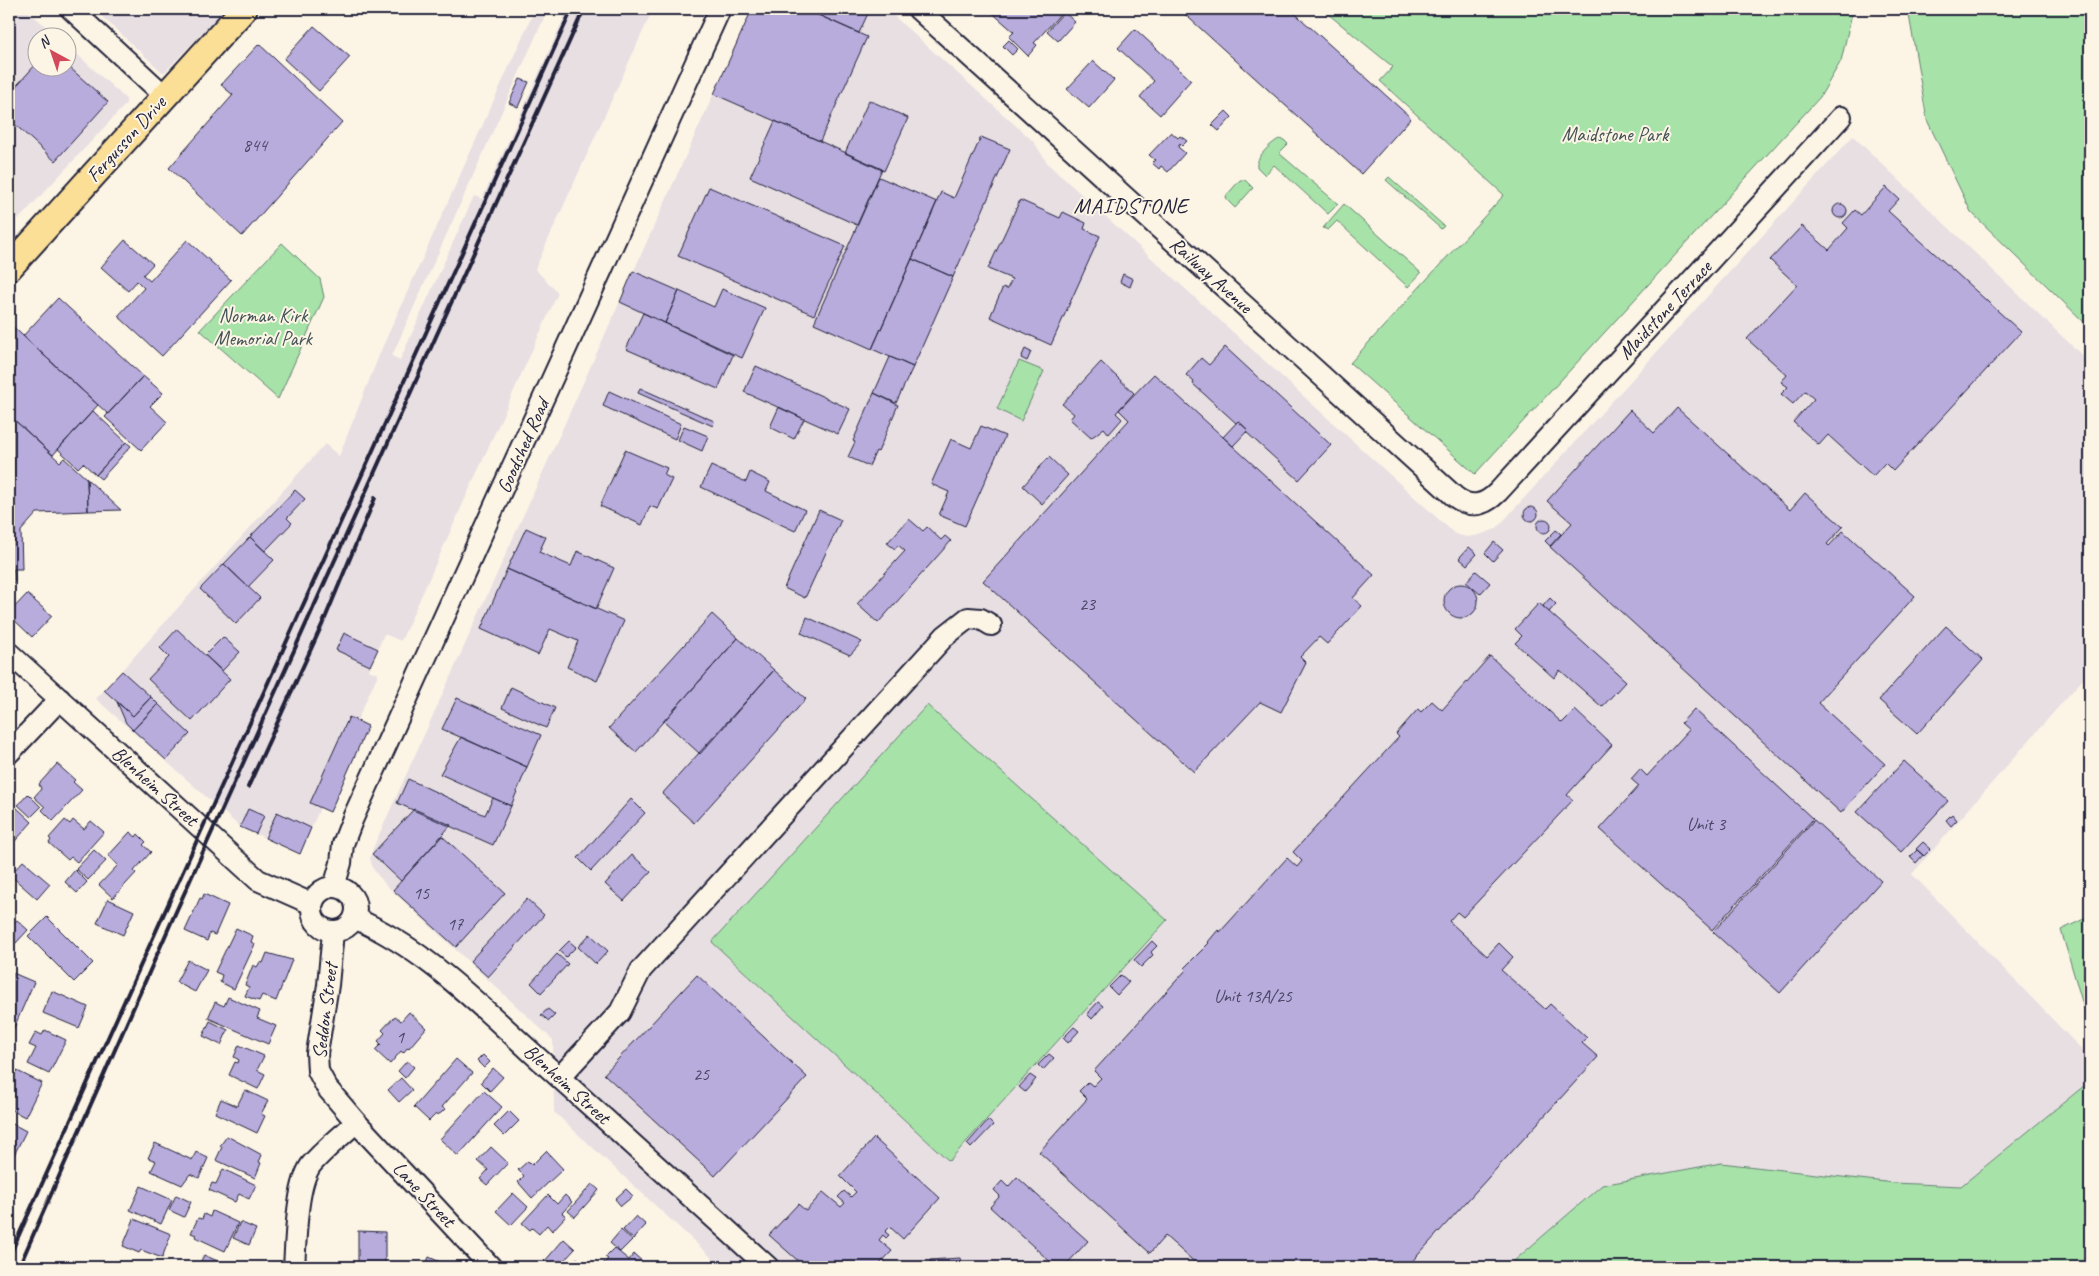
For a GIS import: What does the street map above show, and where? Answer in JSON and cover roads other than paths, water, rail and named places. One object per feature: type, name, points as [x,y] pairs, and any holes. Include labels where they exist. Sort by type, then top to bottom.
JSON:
[{"type":"main road","name":"Fergusson Drive","points":[[9,268],[244,9]]},
{"type":"street","points":[[71,9],[165,96]]},
{"type":"street","name":"Goodshed Road","points":[[334,887],[341,863],[343,844],[353,818],[720,9]]},
{"type":"street","name":"Railway Avenue","points":[[918,9],[1454,496],[1469,504],[1488,501]]},
{"type":"street","name":"Maidstone Terrace","points":[[1488,501],[1841,117]]},
{"type":"street","points":[[560,1077],[620,1012],[641,970],[647,963],[945,636],[968,618],[981,619],[991,625]]},
{"type":"street","name":"Blenheim Street","points":[[9,653],[258,880],[312,904]]},
{"type":"street","points":[[9,753],[60,699]]},
{"type":"street","points":[[334,887],[342,888],[353,897],[356,904],[354,918],[346,928],[333,932],[326,931],[316,923],[311,910],[312,904],[320,891],[334,887]]},
{"type":"street","name":"Blenheim Street","points":[[354,918],[380,929],[406,945],[459,988],[560,1077],[768,1267]]},
{"type":"street","name":"Seddon Street","points":[[333,932],[329,976],[317,1053],[318,1071],[327,1088],[356,1122]]},
{"type":"street","points":[[294,1267],[304,1180],[310,1167],[356,1122]]},
{"type":"street","name":"Lane Street","points":[[356,1122],[491,1267]]},
{"type":"railway","points":[[9,1257],[572,9]]},
{"type":"railway","points":[[19,1267],[174,916],[584,9]]},
{"type":"railway","points":[[248,787],[326,616],[375,498]]},
{"type":"district","name":"MAIDSTONE","points":[[1131,206]]},
{"type":"park label","name":"Maidstone Park","points":[[1615,134]]},
{"type":"park label","name":"Norman Kirk Memorial Park","points":[[263,326]]}]
